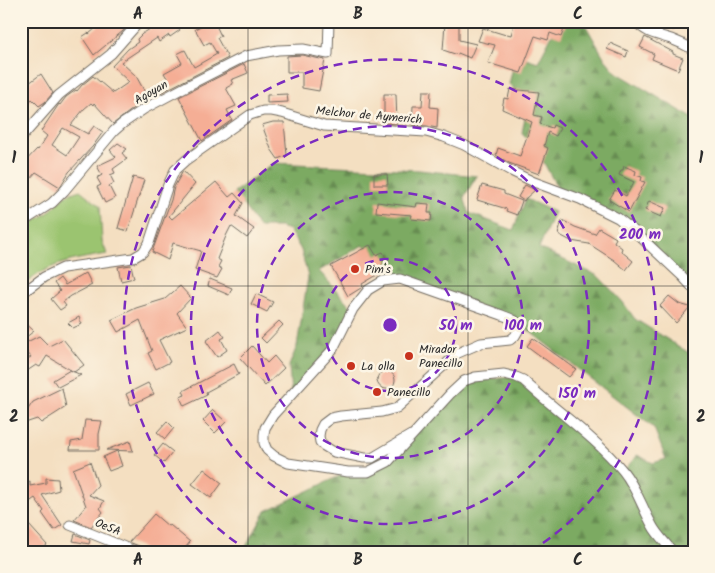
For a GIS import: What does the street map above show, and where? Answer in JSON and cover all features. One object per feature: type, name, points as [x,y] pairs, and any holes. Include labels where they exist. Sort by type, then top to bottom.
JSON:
[{"type":"street","points":[[21,138],[59,95],[111,54],[140,21]]},
{"type":"street","name":"Agoyan","points":[[21,223],[52,203],[122,124],[187,86],[246,56],[278,50],[303,49],[328,54],[329,21]]},
{"type":"street","points":[[635,21],[639,26],[652,34],[672,40],[694,50]]},
{"type":"street","name":"Melchor de Aymerich","points":[[21,294],[44,277],[63,268],[133,258],[143,252],[149,243],[168,185],[175,170],[186,160],[250,115],[263,111],[282,113],[324,126],[421,132],[450,140],[534,182],[580,199],[618,218],[694,288]]},
{"type":"street","points":[[411,435],[372,458],[334,452],[320,442],[319,436],[323,424],[331,418],[382,412],[397,408],[458,353],[481,343],[510,340],[519,329],[515,320],[502,315],[400,279],[383,281],[368,290],[353,309],[333,349],[273,415],[265,428],[264,443],[267,450],[288,463],[348,472],[368,472],[388,462],[411,435],[464,381],[487,375],[504,374],[516,377],[523,380],[606,452],[624,471],[637,492],[653,528],[673,552]]},
{"type":"street","name":"Oe5A","points":[[70,525],[137,552]]},
{"type":"green space","points":[[559,21],[570,21],[586,26],[605,59],[616,72],[694,119],[694,289],[633,230],[559,191],[535,146],[522,133],[528,102],[509,84],[516,55],[538,62]]},
{"type":"green space","points":[[274,163],[419,170],[477,176],[464,197],[469,213],[513,230],[526,199],[554,212],[539,248],[598,276],[622,301],[635,319],[694,356],[694,552],[243,552],[266,511],[348,472],[369,472],[387,462],[464,381],[516,377],[624,471],[637,455],[653,463],[666,459],[654,428],[515,320],[400,279],[363,245],[319,271],[353,309],[333,349],[291,395],[289,366],[297,346],[308,277],[301,250],[289,230],[280,227],[259,227],[234,192]]},
{"type":"green space","points":[[80,190],[100,206],[102,241],[107,254],[52,267],[21,287],[21,229],[48,213],[66,195]]},
{"type":"building","points":[[104,21],[131,21],[123,31],[94,55],[82,37],[89,34]]},
{"type":"building","points":[[146,21],[174,21],[180,30],[159,42],[157,38],[121,62],[136,76],[146,94],[169,81],[164,73],[182,63],[177,54],[185,50],[194,67],[217,54],[210,42],[204,45],[195,29],[210,21],[214,21],[221,36],[217,38],[228,58],[141,103],[113,124],[94,103],[93,105],[91,103],[71,125],[88,134],[94,126],[103,132],[69,172],[60,187],[36,172],[29,180],[21,174],[21,166],[38,150],[47,136],[41,131],[66,97],[77,91],[93,76],[113,93],[129,82],[112,66],[128,49],[138,42],[137,39],[142,34],[150,29]],"holes":[[[63,128],[79,137],[67,155],[52,145]]]},
{"type":"building","points":[[515,21],[565,21],[564,23],[566,24],[561,37],[550,33],[548,40],[535,36],[521,73],[488,63],[495,45],[478,41],[483,28],[511,35]]},
{"type":"building","points":[[652,21],[678,21],[674,30],[652,23]]},
{"type":"building","points":[[445,23],[459,23],[459,40],[476,44],[470,58],[443,50]]},
{"type":"building","points":[[645,37],[683,58],[678,70],[652,59],[654,54],[640,47]]},
{"type":"building","points":[[610,43],[628,51],[626,57],[607,49]]},
{"type":"building","points":[[302,55],[325,60],[319,91],[302,88],[302,72],[287,72],[287,56]]},
{"type":"building","points":[[244,64],[248,73],[231,80],[233,84],[226,88],[236,106],[227,110],[232,120],[202,141],[179,97]]},
{"type":"building","points":[[41,74],[53,93],[39,106],[32,99],[21,108],[21,89]]},
{"type":"building","points":[[510,89],[539,92],[534,115],[542,117],[540,124],[552,128],[553,125],[560,128],[556,136],[548,132],[544,146],[548,148],[539,174],[509,163],[496,155],[498,148],[520,156],[532,122],[502,109],[504,98],[508,99]]},
{"type":"building","points":[[423,91],[431,91],[430,107],[438,108],[437,128],[412,125],[413,106],[422,106]]},
{"type":"building","points":[[287,94],[288,102],[267,103],[267,95]]},
{"type":"building","points":[[384,94],[396,94],[397,124],[384,123]]},
{"type":"building","points":[[284,122],[287,155],[278,159],[271,149],[262,125]]},
{"type":"building","points":[[118,143],[127,149],[122,153],[127,159],[113,169],[115,173],[110,175],[114,183],[109,186],[115,198],[105,203],[97,187],[101,185],[97,178],[102,175],[97,166],[116,157],[110,150]]},
{"type":"building","points":[[624,166],[636,171],[635,175],[642,177],[641,181],[645,182],[629,212],[609,200],[615,190],[626,196],[634,182],[619,175]]},
{"type":"building","points":[[183,171],[195,184],[169,216],[172,219],[216,182],[229,197],[234,193],[243,203],[236,216],[254,229],[247,238],[231,226],[217,259],[221,261],[218,267],[222,269],[217,278],[195,270],[201,251],[173,243],[168,260],[152,252],[174,187]]},
{"type":"building","points":[[374,174],[387,174],[388,185],[374,185]]},
{"type":"building","points":[[133,177],[144,180],[128,231],[118,228]]},
{"type":"building","points":[[482,185],[504,191],[504,194],[522,201],[517,215],[506,211],[507,209],[477,200]]},
{"type":"building","points":[[525,185],[535,190],[524,201],[518,197]]},
{"type":"building","points":[[649,201],[665,208],[661,217],[645,210]]},
{"type":"building","points":[[377,202],[416,207],[417,203],[429,204],[428,213],[432,213],[431,221],[411,219],[412,215],[376,212]]},
{"type":"building","points":[[562,220],[595,234],[599,228],[616,238],[614,242],[633,261],[626,270],[589,244],[571,241],[558,234]]},
{"type":"building","points":[[370,245],[376,255],[383,252],[388,262],[382,266],[384,271],[362,284],[361,288],[348,296],[331,266]]},
{"type":"building","points":[[131,265],[134,278],[121,281],[118,267]]},
{"type":"building","points":[[86,273],[92,285],[63,302],[66,306],[60,310],[51,299],[60,291],[54,283],[60,278],[65,285]]},
{"type":"building","points":[[210,279],[232,288],[229,295],[208,286]]},
{"type":"building","points":[[180,286],[191,298],[177,313],[187,327],[159,340],[170,362],[156,369],[148,353],[152,351],[140,320],[118,332],[111,320],[136,308],[165,299]]},
{"type":"building","points":[[256,294],[273,302],[267,312],[251,304]]},
{"type":"building","points":[[669,296],[679,304],[690,307],[676,323],[660,306]]},
{"type":"building","points":[[79,317],[82,324],[73,328],[68,323]]},
{"type":"building","points":[[21,319],[34,331],[21,341]]},
{"type":"building","points":[[279,321],[283,325],[266,343],[261,338]]},
{"type":"building","points":[[220,330],[225,337],[221,339],[227,350],[217,357],[206,341]]},
{"type":"building","points":[[39,336],[49,346],[63,339],[84,365],[74,372],[47,356],[40,367],[36,365],[21,375],[21,363],[31,357],[21,345]]},
{"type":"building","points":[[533,338],[576,369],[569,377],[527,346]]},
{"type":"building","points":[[252,346],[267,363],[274,356],[284,368],[265,386],[240,358]]},
{"type":"building","points":[[234,364],[239,374],[206,392],[207,395],[184,406],[180,397],[185,395],[183,391]]},
{"type":"building","points":[[70,370],[81,375],[58,387],[53,380]]},
{"type":"building","points":[[386,371],[392,374],[395,380],[392,386],[386,389],[380,386],[377,380],[380,374]]},
{"type":"building","points":[[148,383],[154,394],[131,405],[126,394]]},
{"type":"building","points":[[62,388],[66,407],[41,423],[37,419],[25,423],[22,418],[33,402]]},
{"type":"building","points":[[213,410],[226,422],[215,433],[203,421]]},
{"type":"building","points":[[85,420],[102,421],[99,434],[99,450],[70,450],[71,442],[82,440]]},
{"type":"building","points":[[167,421],[174,428],[165,439],[157,432]]},
{"type":"building","points":[[130,441],[133,451],[106,450]]},
{"type":"building","points":[[163,444],[173,452],[164,463],[154,455]]},
{"type":"building","points":[[117,451],[122,466],[109,471],[103,457]]},
{"type":"building","points":[[90,462],[98,485],[89,495],[104,501],[100,508],[103,512],[91,527],[74,520],[86,506],[73,469]]},
{"type":"building","points":[[204,469],[222,483],[211,498],[192,484]]},
{"type":"building","points":[[46,478],[58,479],[59,490],[42,495],[62,525],[54,530],[42,513],[44,511],[35,498],[28,503],[21,499],[21,485],[30,481],[30,486],[46,483]]},
{"type":"building","points":[[154,514],[190,542],[182,552],[147,552],[129,542]]},
{"type":"building","points":[[29,525],[47,545],[39,552],[21,552],[21,533]]},
{"type":"building","points":[[75,534],[90,540],[89,544],[73,541]]},
{"type":"place","name":"Pim's","points":[[355,269]]},
{"type":"place","name":"Mirador Panecillo","points":[[409,356]]},
{"type":"place","name":"La olla","points":[[351,366]]},
{"type":"place","name":"Panecillo","points":[[377,392]]}]
